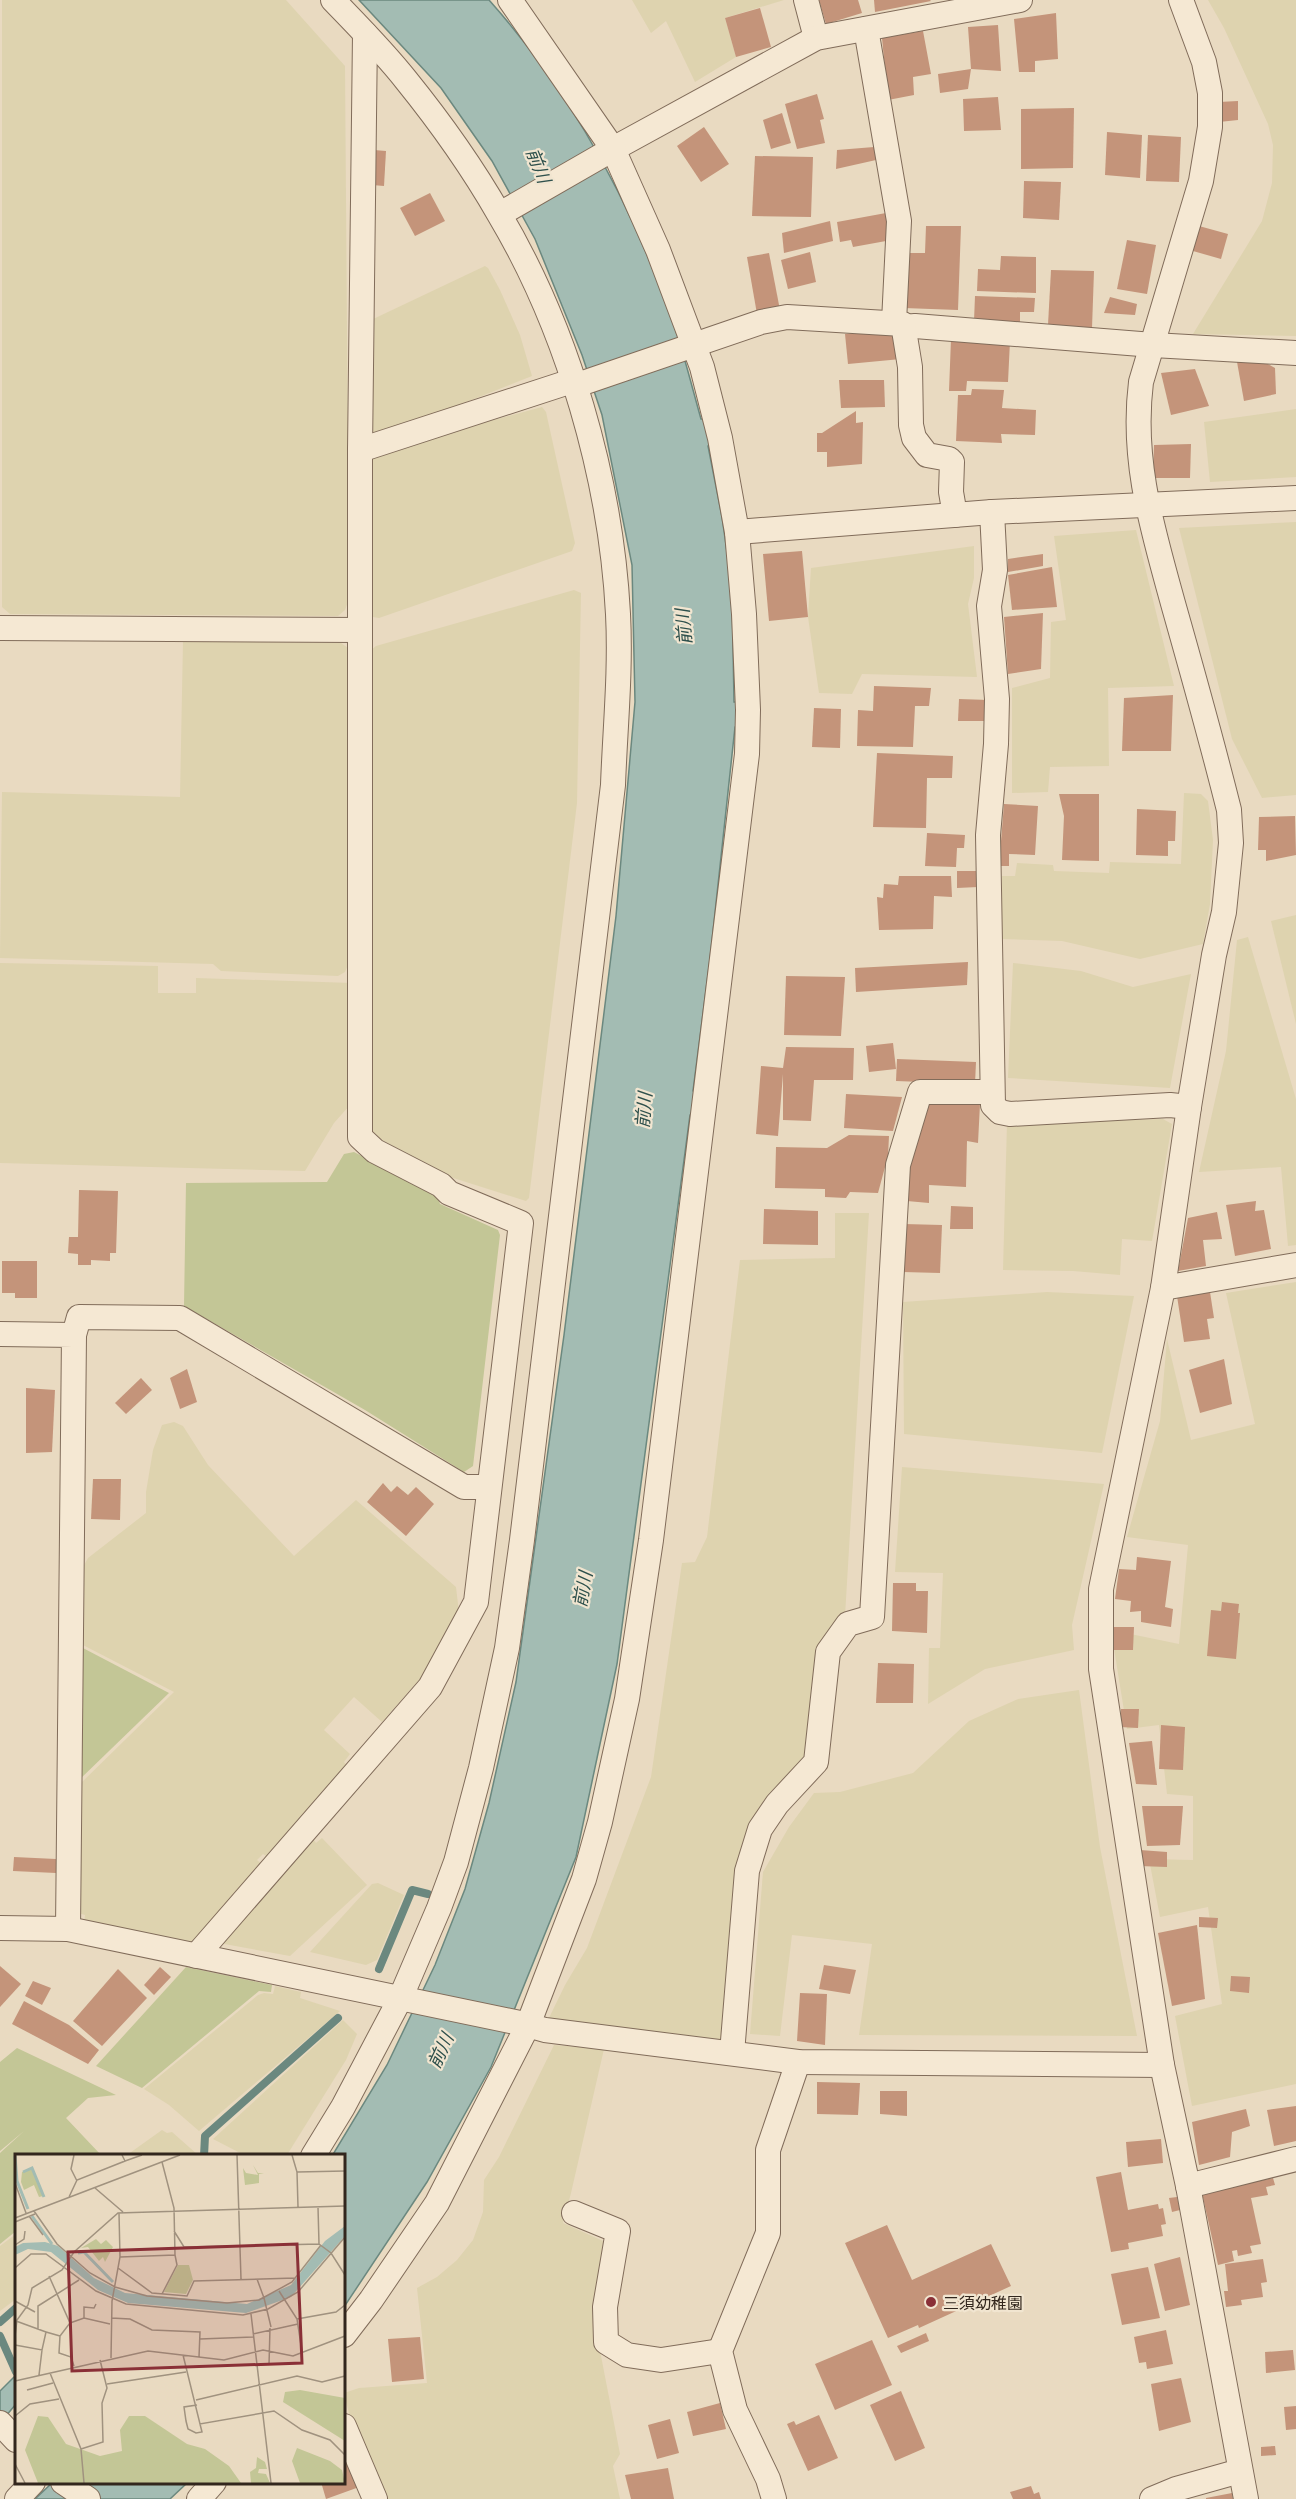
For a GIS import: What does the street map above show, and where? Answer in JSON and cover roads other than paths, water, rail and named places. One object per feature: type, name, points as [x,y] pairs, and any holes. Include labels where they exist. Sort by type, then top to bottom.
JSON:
[{"type":"street","points":[[314,2154],[403,2000],[439,1908],[456,1862],[481,1768],[507,1648],[613,785],[618,661],[618,613],[602,484],[576,383],[543,299],[505,211],[405,78],[333,0]]},
{"type":"street","points":[[345,2334],[371,2300],[437,2203],[524,2024],[584,1879],[600,1822],[627,1699],[651,1540],[747,754],[748,710],[744,614],[736,532],[720,438],[658,250],[606,152],[510,0]]},
{"type":"street","points":[[806,0],[816,38]]},
{"type":"street","points":[[505,211],[606,152],[816,38],[1020,0]]},
{"type":"street","points":[[1181,0],[1204,62],[1210,93],[1210,127],[1201,181],[1141,382],[1137,410],[1139,449],[1146,504],[1229,810],[1230,843],[1224,912],[1214,955],[1189,1107],[1163,1288],[1101,1589],[1101,1646],[1103,1680],[1162,2065],[1188,2186],[1246,2499]]},
{"type":"street","points":[[866,29],[899,221],[899,325],[914,438],[927,455],[949,459],[952,462],[951,492],[955,515]]},
{"type":"street","points":[[196,1956],[430,1687],[476,1602],[520,1223],[449,1193],[441,1185],[375,1151],[360,1137],[360,450],[365,34]]},
{"type":"street","points":[[360,450],[690,347],[761,322],[787,317],[1153,345],[1296,353]]},
{"type":"street","points":[[736,532],[992,512],[1296,498]]},
{"type":"street","points":[[992,512],[995,570],[989,606],[997,699],[996,744],[988,835],[993,1105],[1000,1112],[1010,1114],[1189,1107]]},
{"type":"street","points":[[0,628],[360,630]]},
{"type":"street","points":[[732,2053],[747,1871],[753,1850],[760,1829],[777,1804],[816,1762],[828,1652],[848,1624],[872,1617],[898,1165],[920,1092],[991,1092]]},
{"type":"street","points":[[1163,1288],[1296,1265]]},
{"type":"street","points":[[68,1929],[74,1335],[79,1317],[180,1318],[464,1487],[489,1487]]},
{"type":"street","points":[[0,1334],[74,1335]]},
{"type":"street","points":[[0,1928],[68,1929],[544,2030],[798,2062],[1162,2065]]},
{"type":"street","points":[[774,2499],[768,2479],[735,2410],[720,2351],[768,2233],[768,2150],[798,2062]]},
{"type":"street","points":[[1188,2186],[1296,2159]]},
{"type":"street","points":[[574,2213],[618,2231],[604,2307],[606,2342],[627,2355],[661,2360],[720,2351]]},
{"type":"street","points":[[345,2428],[375,2499]]},
{"type":"street","points":[[1152,2499],[1176,2489],[1240,2471]]},
{"type":"street","points":[[17,2499],[31,2484]]},
{"type":"street","points":[[66,2484],[88,2499]]},
{"type":"street","points":[[199,2499],[212,2484]]},
{"type":"water","name":"前川","points":[[359,0],[489,0],[547,73],[597,152],[619,193],[657,278],[677,334],[701,419],[708,419],[714,441],[708,446],[722,517],[732,587],[734,702],[739,702],[739,723],[735,727],[693,1091],[697,1094],[696,1113],[690,1115],[617,1664],[576,1857],[491,2067],[427,2182],[345,2305],[345,2154],[333,2154],[387,2065],[435,1965],[465,1889],[489,1803],[516,1682],[564,1335],[616,916],[635,702],[632,565],[602,415],[582,355],[535,239],[492,161],[441,88]]},
{"type":"water","points":[[15,2376],[15,2405],[0,2423],[0,2391]]},
{"type":"water","points":[[51,2484],[186,2484],[170,2499],[35,2499]]},
{"type":"waterway","points":[[379,1969],[412,1890],[428,1894]]},
{"type":"waterway","points":[[204,2154],[205,2136],[338,2018]]},
{"type":"waterway","points":[[0,2322],[15,2309]]},
{"type":"waterway","points":[[0,2336],[15,2370]]},
{"type":"place","name":"三須幼稚園","points":[[931,2302]]}]
